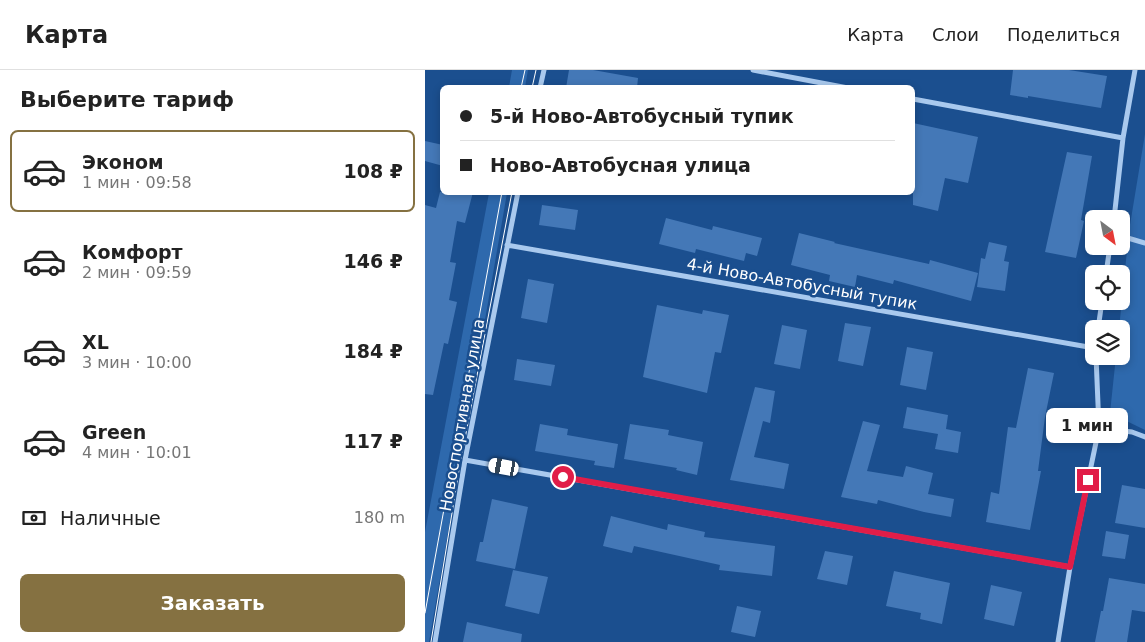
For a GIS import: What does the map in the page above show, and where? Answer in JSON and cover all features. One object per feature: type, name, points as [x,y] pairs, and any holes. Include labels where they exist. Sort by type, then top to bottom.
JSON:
[{"type":"street","points":[[541,85],[544,70]]},
{"type":"street","points":[[753,70],[832,85]]},
{"type":"street","points":[[1114,210],[1123,138],[1135,70]]},
{"type":"street","points":[[915,99],[1123,138]]},
{"type":"street","name":"Новоспортивная улица","points":[[435,642],[465,460],[517,195]]},
{"type":"street","points":[[1130,239],[1145,243]]},
{"type":"street","name":"4-й Ново-Автобусный тупик","points":[[507,245],[1085,346]]},
{"type":"street","points":[[1058,642],[1070,567],[1099,428],[1096,365]]},
{"type":"street","points":[[1099,428],[1132,432],[1145,437]]},
{"type":"street","points":[[465,460],[1070,567]]},
{"type":"shaded area","points":[[512,70],[528,70],[525,85],[509,85]]},
{"type":"shaded area","points":[[1145,134],[1145,430],[1110,413],[1115,365],[1130,365],[1130,320],[1120,320],[1121,310],[1130,310],[1130,265],[1126,265],[1127,255],[1130,255],[1130,225]]},
{"type":"shaded area","points":[[489,195],[507,195],[429,642],[425,642],[425,532]]},
{"type":"building","points":[[569,70],[593,70],[638,78],[637,85],[566,85]]},
{"type":"building","points":[[1013,70],[1069,70],[1107,76],[1101,108],[1028,96],[1028,98],[1010,95]]},
{"type":"building","points":[[915,123],[978,137],[968,183],[945,178],[938,211],[913,205],[913,195],[915,195]]},
{"type":"building","points":[[425,141],[440,144],[440,165],[425,161]]},
{"type":"building","points":[[1067,152],[1092,156],[1081,220],[1084,221],[1076,258],[1045,252]]},
{"type":"building","points":[[440,192],[440,195],[472,195],[465,223],[457,221],[450,262],[456,263],[449,300],[457,302],[448,344],[444,343],[433,395],[425,394],[425,205],[436,208]]},
{"type":"building","points":[[542,205],[578,210],[575,230],[539,225]]},
{"type":"building","points":[[666,218],[712,230],[713,226],[762,238],[757,256],[746,253],[744,261],[696,249],[695,253],[659,244]]},
{"type":"building","points":[[799,233],[834,243],[929,264],[930,260],[978,273],[971,301],[894,280],[893,284],[857,275],[855,287],[829,281],[830,275],[791,265]]},
{"type":"building","points":[[989,242],[1007,246],[1004,261],[1009,262],[1005,291],[977,287],[981,258],[985,259]]},
{"type":"building","points":[[528,279],[554,284],[547,323],[521,318]]},
{"type":"building","points":[[657,305],[702,314],[703,310],[729,315],[721,353],[715,352],[707,393],[643,377]]},
{"type":"building","points":[[845,323],[871,327],[863,366],[838,361]]},
{"type":"building","points":[[782,325],[807,330],[800,369],[774,364]]},
{"type":"building","points":[[907,347],[933,352],[926,390],[900,385]]},
{"type":"building","points":[[517,359],[555,365],[551,386],[514,380]]},
{"type":"building","points":[[1028,368],[1054,373],[1045,417],[1038,471],[1041,471],[1030,530],[986,522],[991,492],[999,494],[1008,427],[1016,428]]},
{"type":"building","points":[[755,387],[775,391],[770,423],[763,421],[754,457],[789,464],[784,489],[730,480]]},
{"type":"building","points":[[907,407],[948,415],[946,429],[961,432],[958,453],[935,449],[938,434],[903,428]]},
{"type":"building","points":[[863,421],[880,425],[867,471],[903,477],[906,466],[933,473],[928,494],[954,499],[951,517],[878,500],[877,504],[841,497]]},
{"type":"building","points":[[540,424],[568,429],[567,435],[618,444],[614,468],[594,465],[595,461],[535,451]]},
{"type":"building","points":[[630,424],[669,430],[668,435],[703,442],[697,475],[676,470],[677,468],[624,459]]},
{"type":"building","points":[[1122,485],[1145,489],[1145,528],[1115,523]]},
{"type":"building","points":[[492,499],[528,507],[515,569],[476,561],[480,542],[483,542]]},
{"type":"building","points":[[611,516],[667,530],[668,524],[705,532],[704,537],[775,546],[772,576],[719,570],[720,565],[634,546],[632,553],[603,546]]},
{"type":"building","points":[[1106,531],[1129,535],[1125,559],[1102,556]]},
{"type":"building","points":[[825,551],[853,556],[847,585],[817,579]]},
{"type":"building","points":[[513,570],[548,577],[539,614],[505,606]]},
{"type":"building","points":[[894,571],[950,583],[942,624],[920,619],[921,613],[886,606]]},
{"type":"building","points":[[1109,578],[1145,584],[1145,612],[1132,610],[1127,642],[1095,642]]},
{"type":"building","points":[[991,585],[1022,592],[1014,626],[984,619]]},
{"type":"building","points":[[737,606],[761,611],[755,637],[731,632]]},
{"type":"building","points":[[467,622],[522,634],[521,642],[463,642]]},
{"type":"tram line","points":[[522,85],[525,70]]},
{"type":"tram line","points":[[533,85],[536,70]]},
{"type":"tram line","points":[[425,613],[501,195]]},
{"type":"tram line","points":[[431,642],[459,470],[511,195]]},
{"type":"route","points":[[563,477],[1070,567],[1088,480]]}]
